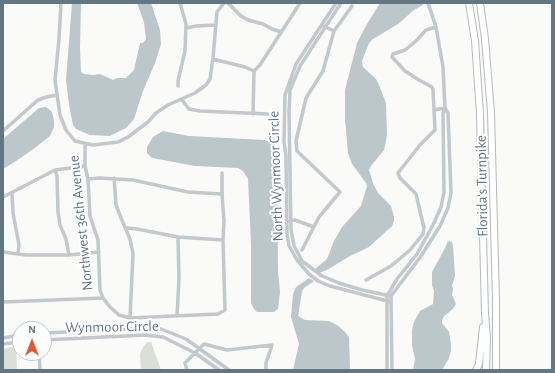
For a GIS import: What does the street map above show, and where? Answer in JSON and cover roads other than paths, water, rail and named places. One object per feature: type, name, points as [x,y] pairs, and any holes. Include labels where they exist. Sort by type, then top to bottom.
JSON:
[{"type":"highway","name":"Florida's Turnpike","points":[[469,3],[474,41],[480,114],[485,314],[487,337],[486,370]]},
{"type":"highway","name":"Florida's Turnpike","points":[[480,3],[485,39],[491,112],[496,286],[496,370]]},
{"type":"highway","points":[[476,370],[481,349],[485,314]]},
{"type":"street","points":[[61,3],[55,80],[60,115],[66,130],[75,141],[93,145],[118,142],[128,137],[148,122],[156,113],[168,105],[195,93],[206,85],[210,79],[217,12],[224,3]]},
{"type":"street","points":[[178,86],[185,51],[186,28],[184,13],[180,3]]},
{"type":"street","points":[[228,3],[241,16],[248,20],[263,24],[281,32]]},
{"type":"street","points":[[253,114],[254,70],[260,65],[300,3]]},
{"type":"street","name":"North Wynmoor Circle","points":[[336,3],[300,66],[290,90],[289,222],[287,234],[290,246],[297,260],[309,274],[318,280],[330,286],[389,301]]},
{"type":"street","name":"North Wynmoor Circle","points":[[341,3],[304,51],[291,76],[285,95],[284,142],[289,222],[294,246],[302,261],[312,270],[339,283],[389,296]]},
{"type":"street","points":[[387,370],[389,296],[440,226],[448,208],[451,193],[448,113],[445,108],[443,67],[436,27],[428,3]]},
{"type":"street","points":[[302,250],[319,217],[340,192],[297,151],[296,141],[306,98],[323,71],[334,31],[352,6]]},
{"type":"street","points":[[186,28],[215,25]]},
{"type":"street","points":[[323,26],[334,31]]},
{"type":"street","points":[[366,280],[391,266],[411,248],[423,234],[424,228],[416,194],[400,178],[398,173],[420,145],[435,130],[433,90],[432,87],[414,77],[392,57],[393,54],[405,50],[426,30],[436,27]]},
{"type":"street","points":[[213,59],[254,70]]},
{"type":"street","points":[[3,131],[38,100],[57,95]]},
{"type":"street","points":[[182,100],[189,109],[200,111],[268,114]]},
{"type":"street","points":[[434,110],[445,108]]},
{"type":"street","points":[[419,255],[441,207],[444,192],[442,113],[445,108]]},
{"type":"street","points":[[284,142],[296,141]]},
{"type":"street","name":"Northwest 36th Avenue","points":[[85,144],[85,166],[88,179],[90,216],[98,240],[100,290],[103,298]]},
{"type":"street","points":[[3,197],[55,170],[85,166]]},
{"type":"street","points":[[55,170],[57,176],[58,212],[60,225],[66,239],[68,255]]},
{"type":"street","points":[[3,302],[103,298],[119,315],[130,318],[218,314],[225,310],[222,174]]},
{"type":"street","points":[[88,179],[114,178],[133,180],[188,192],[222,194]]},
{"type":"street","points":[[114,178],[116,205],[127,228],[133,254],[130,318]]},
{"type":"street","points":[[12,193],[13,213],[19,245],[18,253]]},
{"type":"street","points":[[289,222],[295,220],[314,227]]},
{"type":"street","points":[[127,228],[178,237],[223,240]]},
{"type":"street","points":[[178,237],[178,316]]},
{"type":"street","points":[[411,248],[419,255]]},
{"type":"street","points":[[3,252],[26,255],[68,255],[99,252]]},
{"type":"street","points":[[389,301],[392,370]]},
{"type":"street","name":"Wynmoor Circle","points":[[52,333],[152,328],[173,333],[186,339],[229,370]]},
{"type":"street","name":"Wynmoor Circle","points":[[52,340],[145,335],[163,337],[195,353],[219,370]]},
{"type":"street","points":[[187,370],[185,363],[204,344],[227,350],[272,345],[266,363],[266,370]]}]
